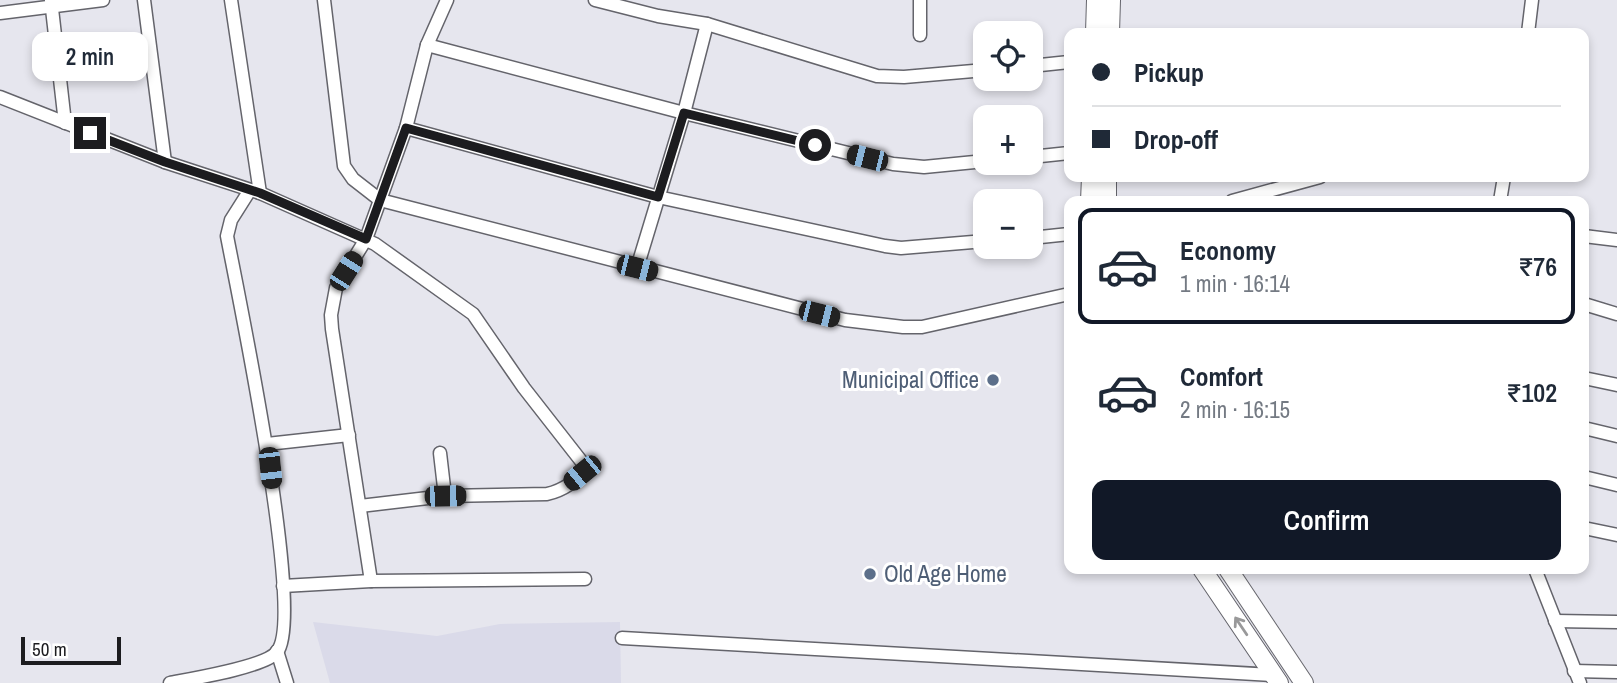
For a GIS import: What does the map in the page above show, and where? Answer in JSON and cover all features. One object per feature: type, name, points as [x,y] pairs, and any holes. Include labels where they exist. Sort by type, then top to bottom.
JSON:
[{"type":"street","points":[[0,13],[51,3],[103,0]]},
{"type":"street","points":[[144,0],[165,162]]},
{"type":"street","points":[[170,683],[262,661],[277,651],[283,637],[282,586],[267,444],[227,236],[232,219],[255,192],[231,0]]},
{"type":"street","points":[[324,0],[344,166],[353,179],[380,200],[845,320],[903,327],[940,323],[1064,295]]},
{"type":"street","points":[[371,581],[332,330],[332,299],[366,239],[406,128],[427,45],[447,0]]},
{"type":"street","points":[[595,0],[638,6],[707,24],[877,76],[904,77],[973,71]]},
{"type":"street","points":[[920,0],[920,35]]},
{"type":"street","points":[[1096,0],[1096,28]]},
{"type":"street","points":[[1110,28],[1111,0]]},
{"type":"street","points":[[1529,28],[1532,0]]},
{"type":"street","points":[[51,3],[65,123]]},
{"type":"street","points":[[637,268],[684,113],[707,24]]},
{"type":"street","points":[[427,45],[684,113],[909,167],[973,162]]},
{"type":"street","points":[[1043,65],[1064,63]]},
{"type":"street","points":[[0,97],[165,162],[255,192],[366,239],[473,314],[524,388],[585,466],[582,473],[554,492],[445,496],[360,506]]},
{"type":"street","points":[[406,128],[658,197],[885,246],[901,248],[973,243]]},
{"type":"street","points":[[1043,156],[1064,154]]},
{"type":"street","points":[[1250,196],[1302,182]]},
{"type":"street","points":[[1043,237],[1064,235]]},
{"type":"street","points":[[1589,237],[1617,240]]},
{"type":"street","points":[[1589,306],[1617,314]]},
{"type":"street","points":[[1589,379],[1617,385]]},
{"type":"street","points":[[1589,429],[1617,436]]},
{"type":"street","points":[[267,444],[349,435]]},
{"type":"street","points":[[440,453],[445,496]]},
{"type":"street","points":[[1589,478],[1617,485]]},
{"type":"street","points":[[1589,528],[1617,535]]},
{"type":"street","points":[[1205,574],[1276,679]]},
{"type":"street","points":[[1231,574],[1304,683]]},
{"type":"street","points":[[1537,574],[1576,679],[1617,672]]},
{"type":"street","points":[[282,586],[371,581],[585,579]]},
{"type":"street","points":[[1555,621],[1617,622]]},
{"type":"street","points":[[622,638],[1276,679]]},
{"type":"street","points":[[277,651],[287,683]]},
{"type":"shaded area","points":[[313,622],[437,636],[500,624],[620,622],[621,683],[330,683]]},
{"type":"place","name":"Municipal Office","points":[[993,380]]},
{"type":"place","name":"Old Age Home","points":[[870,574]]},
{"type":"route","points":[[90,133],[165,162],[260,193],[366,239],[406,128],[658,197],[684,113],[815,145]]}]
